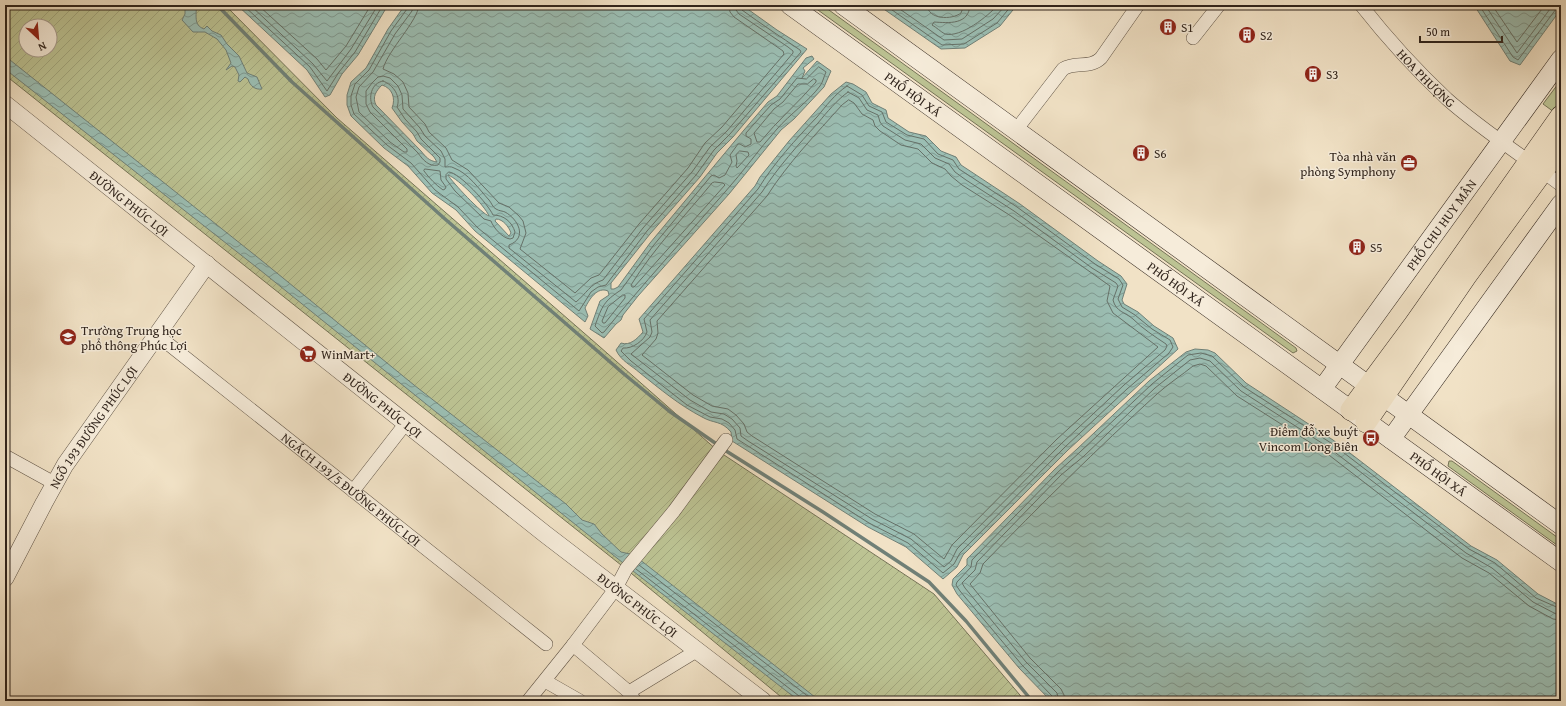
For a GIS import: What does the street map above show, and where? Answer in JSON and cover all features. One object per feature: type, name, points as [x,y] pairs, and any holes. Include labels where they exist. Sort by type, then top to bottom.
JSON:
[{"type":"main road","name":"PHỐ HỘI XÁ","points":[[790,5],[1561,562]]},
{"type":"main road","points":[[843,5],[1561,525]]},
{"type":"main road","name":"PHỐ CHU HUY MÂN","points":[[1322,389],[1561,59]]},
{"type":"main road","points":[[1358,416],[1376,391],[1414,324],[1536,166],[1561,116]]},
{"type":"main road","points":[[1536,166],[1561,146]]},
{"type":"main road","points":[[1391,439],[1561,204]]},
{"type":"street","points":[[1016,130],[1063,69],[1068,66],[1086,65],[1098,61],[1138,5]]},
{"type":"street","points":[[1193,38],[1219,5]]},
{"type":"street","name":"HOA PHƯỢNG","points":[[1361,5],[1384,34],[1447,99],[1561,185]]},
{"type":"street","name":"ĐƯỜNG PHÚC LỢI","points":[[5,104],[406,423],[763,701]]},
{"type":"street","name":"NGÕ 193 ĐƯỜNG PHÚC LỢI","points":[[5,578],[54,483],[65,465],[207,264]]},
{"type":"street","name":"NGÁCH 193/5 ĐƯỜNG PHÚC LỢI","points":[[157,335],[546,644]]},
{"type":"street","points":[[353,491],[406,423]]},
{"type":"street","points":[[528,701],[574,644],[616,588],[626,569],[674,511],[722,445]]},
{"type":"street","points":[[5,456],[54,483]]},
{"type":"street","points":[[574,644],[632,697],[698,650]]},
{"type":"street","points":[[545,681],[580,701]]},
{"type":"green space","points":[[5,5],[225,5],[337,118],[718,451],[934,594],[1025,701],[786,701],[626,569],[5,75]]},
{"type":"green space","points":[[811,5],[822,5],[1296,348],[1297,351],[1293,353]]},
{"type":"green space","points":[[1561,80],[1561,103],[1554,112],[1543,104]]},
{"type":"green space","points":[[1449,461],[1452,461],[1561,540],[1561,548],[1448,466]]},
{"type":"water","points":[[185,5],[196,6],[196,19],[198,25],[204,29],[207,26],[212,31],[221,35],[227,44],[239,56],[247,73],[257,77],[262,89],[253,87],[245,77],[240,82],[238,81],[239,75],[235,67],[232,66],[226,70],[231,63],[226,50],[217,39],[205,32],[193,32],[182,20],[185,14]]},
{"type":"water","points":[[237,5],[388,5],[358,55],[342,74],[330,95],[325,97],[307,70]]},
{"type":"water","points":[[405,5],[742,5],[807,49],[733,137],[717,153],[700,177],[650,234],[611,283],[611,289],[618,287],[650,243],[768,102],[777,96],[806,58],[812,56],[814,59],[803,68],[805,71],[802,78],[817,61],[831,71],[824,87],[794,119],[781,130],[729,194],[638,296],[623,315],[621,320],[604,338],[590,329],[600,301],[609,295],[608,291],[600,290],[591,298],[585,308],[588,316],[585,322],[475,231],[456,210],[432,193],[408,166],[384,148],[351,116],[347,105],[347,95],[351,82],[366,68],[388,29]],"holes":[[[382,85],[391,91],[394,101],[392,108],[417,141],[434,157],[437,162],[426,157],[376,105],[374,99],[375,94]],[[448,175],[471,193],[489,216],[474,204]],[[496,219],[499,219],[509,228],[511,233],[509,236],[495,221]]]},
{"type":"water","points":[[878,5],[929,5],[952,8],[957,5],[1017,5],[1000,26],[965,48],[941,49]]},
{"type":"water","points":[[1474,5],[1561,5],[1561,9],[1520,65],[1510,61]]},
{"type":"water","points":[[5,56],[261,260],[414,385],[566,504],[582,520],[594,524],[621,552],[630,554],[639,559],[820,701],[799,701],[633,571],[260,270],[5,69]]},
{"type":"water","points":[[846,82],[853,84],[866,92],[872,103],[886,110],[888,118],[909,132],[926,136],[941,151],[956,157],[961,165],[1020,204],[1121,276],[1127,284],[1122,300],[1124,304],[1138,312],[1154,326],[1173,338],[1178,349],[1068,450],[963,555],[957,567],[943,579],[906,547],[868,527],[732,441],[731,432],[727,428],[721,424],[702,417],[662,391],[637,370],[626,363],[616,350],[621,343],[630,343],[643,332],[639,319],[755,186],[760,177],[789,141],[831,94]]},
{"type":"water","points":[[1195,349],[1208,350],[1215,353],[1246,383],[1333,440],[1471,546],[1497,560],[1538,594],[1561,606],[1561,701],[1051,701],[1019,668],[957,594],[952,585],[953,579],[967,565],[967,559],[1055,469],[1149,381],[1186,352]]},
{"type":"waterway","points":[[217,5],[292,82],[445,219],[624,374],[669,411],[718,445]]},
{"type":"waterway","points":[[723,449],[823,512],[929,582],[966,621],[1032,701]]},
{"type":"place","name":"S1","points":[[1168,27]]},
{"type":"place","name":"S2","points":[[1247,35]]},
{"type":"place","name":"S3","points":[[1313,74]]},
{"type":"place","name":"S6","points":[[1141,153]]},
{"type":"place","name":"Tòa nhà văn phòng Symphony","points":[[1409,163]]},
{"type":"place","name":"S5","points":[[1357,247]]},
{"type":"place","name":"Trường Trung học phổ thông Phúc Lợi","points":[[68,337]]},
{"type":"place","name":"WinMart+","points":[[308,354]]},
{"type":"place","name":"Điểm đỗ xe buýt Vincom Long Biên","points":[[1371,438]]}]
